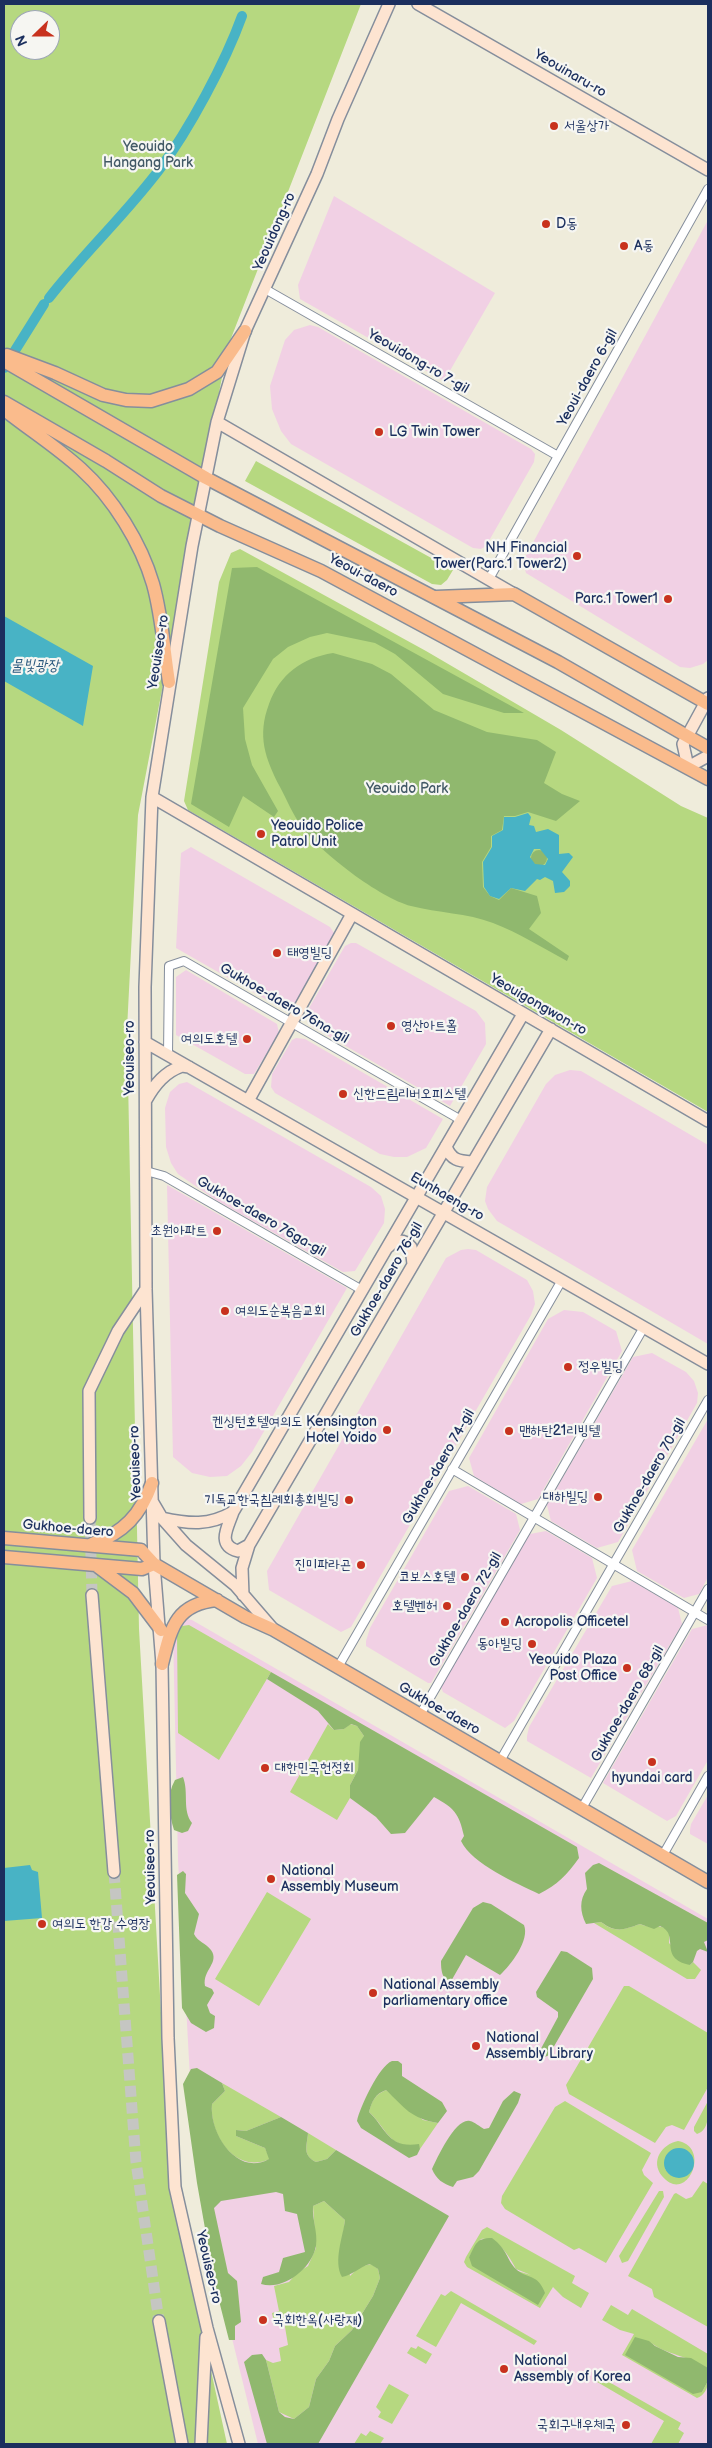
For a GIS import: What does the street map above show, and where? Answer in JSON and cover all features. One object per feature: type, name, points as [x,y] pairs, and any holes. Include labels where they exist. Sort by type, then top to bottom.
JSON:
[{"type":"main road","name":"Yeouidong-ro","points":[[206,478],[216,422],[245,331],[317,174],[338,119],[389,4]]},
{"type":"main road","name":"Yeouinaru-ro","points":[[418,4],[708,170]]},
{"type":"main road","points":[[4,354],[55,373],[103,395],[131,400],[157,399],[189,389],[217,372],[245,331]]},
{"type":"main road","name":"Yeoui-daero","points":[[4,361],[206,478],[558,662],[708,748]]},
{"type":"main road","name":"Yeoui-daero","points":[[4,402],[106,461],[161,496],[321,571],[708,778]]},
{"type":"main road","points":[[4,409],[80,468],[94,482],[119,516],[137,548],[153,583],[169,682]]},
{"type":"main road","points":[[216,422],[514,594],[707,702],[684,744],[688,767],[708,756]]},
{"type":"main road","name":"Yeouiseo-ro","points":[[206,478],[169,682],[152,797],[145,1042],[146,1289],[154,1564],[161,1630],[168,2038],[175,2187],[207,2328],[239,2444]]},
{"type":"main road","points":[[434,598],[514,594]]},
{"type":"main road","name":"Yeouigongwon-ro","points":[[152,797],[708,1121]]},
{"type":"main road","points":[[248,1101],[352,914]]},
{"type":"main road","name":"Gukhoe-daero 76-gil","points":[[249,1545],[238,1551],[229,1548],[226,1543],[225,1530],[233,1512],[523,1014]]},
{"type":"main road","name":"Gukhoe-daero 76-gil","points":[[244,1595],[242,1568],[249,1545],[551,1029]]},
{"type":"main road","name":"Eunhaeng-ro","points":[[145,1042],[708,1364]]},
{"type":"main road","points":[[146,1101],[152,1089],[166,1075],[182,1066],[189,1067]]},
{"type":"main road","points":[[446,1146],[448,1153],[456,1160],[473,1162]]},
{"type":"main road","points":[[385,1251],[393,1243],[400,1240],[406,1242],[411,1246],[413,1264]]},
{"type":"main road","points":[[90,1518],[89,1391],[118,1331],[146,1289]]},
{"type":"main road","points":[[87,1546],[110,1537],[129,1524],[143,1506],[152,1483]]},
{"type":"main road","points":[[152,1501],[162,1518],[186,1545],[244,1595],[274,1630]]},
{"type":"main road","points":[[162,1518],[191,1524],[206,1524],[222,1519],[233,1512]]},
{"type":"main road","name":"Gukhoe-daero","points":[[4,1538],[141,1550],[154,1564],[274,1630],[708,1882]]},
{"type":"main road","points":[[4,1557],[142,1569],[154,1564]]},
{"type":"main road","points":[[95,1565],[133,1593],[161,1630]]},
{"type":"main road","points":[[92,1595],[114,1872]]},
{"type":"main road","points":[[162,1664],[169,1633],[177,1617],[197,1604],[217,1600]]},
{"type":"main road","points":[[160,2321],[182,2444]]},
{"type":"main road","points":[[201,2444],[207,2328]]},
{"type":"street","name":"Yeoui-daero 6-gil","points":[[489,579],[708,189]]},
{"type":"street","name":"Yeouidong-ro 7-gil","points":[[265,289],[558,456]]},
{"type":"street","name":"Gukhoe-daero 76na-gil","points":[[168,1054],[169,966],[184,961],[461,1120]]},
{"type":"street","name":"Gukhoe-daero 76ga-gil","points":[[146,1172],[164,1176],[362,1290]]},
{"type":"street","name":"Gukhoe-daero 74-gil","points":[[338,1667],[562,1280]]},
{"type":"street","name":"Gukhoe-daero 72-gil","points":[[420,1714],[644,1327]]},
{"type":"street","name":"Gukhoe-daero 70-gil","points":[[500,1761],[708,1400]]},
{"type":"street","points":[[452,1469],[708,1620]]},
{"type":"street","name":"Gukhoe-daero 68-gil","points":[[582,1808],[708,1589]]},
{"type":"street","points":[[662,1855],[708,1776]]},
{"type":"shaded area","points":[[334,196],[495,293],[444,381],[300,299],[298,285]]},
{"type":"shaded area","points":[[708,220],[708,660],[703,664],[690,668],[680,667],[526,573],[523,561]]},
{"type":"shaded area","points":[[310,325],[318,327],[531,449],[535,454],[534,462],[486,546],[481,549],[473,548],[291,444],[281,431],[272,409],[270,386],[285,340],[294,330]]},
{"type":"shaded area","points":[[191,847],[330,927],[334,933],[334,938],[294,1008],[281,1008],[176,948],[181,853]]},
{"type":"shaded area","points":[[356,943],[476,1011],[485,1023],[486,1044],[450,1106],[311,1026],[307,1021],[309,1008],[345,946]]},
{"type":"shaded area","points":[[186,970],[277,1024],[279,1033],[254,1074],[245,1074],[176,1035],[176,977]]},
{"type":"shaded area","points":[[296,1038],[305,1039],[443,1119],[426,1148],[407,1157],[380,1154],[275,1093],[271,1087],[272,1074],[292,1040]]},
{"type":"shaded area","points":[[570,1070],[581,1071],[708,1145],[708,1344],[497,1221],[488,1209],[485,1201],[487,1187],[546,1084],[555,1075]]},
{"type":"shaded area","points":[[187,1082],[371,1187],[381,1196],[385,1209],[384,1223],[355,1271],[343,1272],[216,1200],[178,1174],[171,1163],[166,1147],[165,1108],[170,1092],[179,1084]]},
{"type":"shaded area","points":[[167,1185],[347,1288],[252,1452],[241,1466],[227,1476],[210,1477],[192,1473],[173,1457]]},
{"type":"shaded area","points":[[461,1250],[476,1250],[527,1280],[533,1291],[535,1304],[531,1315],[351,1627],[341,1632],[269,1590],[267,1571],[446,1258]]},
{"type":"shaded area","points":[[564,1310],[583,1312],[616,1331],[622,1351],[538,1499],[521,1504],[474,1476],[469,1458],[548,1319]]},
{"type":"shaded area","points":[[652,1353],[686,1372],[694,1381],[698,1393],[697,1403],[618,1542],[597,1548],[551,1521],[547,1505],[633,1357]]},
{"type":"shaded area","points":[[708,1419],[708,1577],[699,1594],[684,1598],[637,1571],[632,1550]]},
{"type":"shaded area","points":[[468,1486],[516,1514],[520,1530],[431,1683],[428,1683],[366,1646],[366,1641],[370,1628],[449,1491]]},
{"type":"shaded area","points":[[546,1531],[592,1558],[597,1578],[514,1721],[505,1728],[443,1692],[441,1687],[530,1534]]},
{"type":"shaded area","points":[[632,1581],[678,1608],[682,1624],[591,1778],[527,1741],[527,1736],[529,1727],[612,1586]]},
{"type":"shaded area","points":[[186,1619],[192,1620],[708,1919],[708,2444],[258,2444],[228,2322],[190,2078],[178,1860],[173,1630]]},
{"type":"shaded area","points":[[708,1625],[708,1760],[676,1816],[667,1821],[603,1783],[692,1629]]},
{"type":"shaded area","points":[[708,1795],[708,1844],[690,1834],[690,1830],[691,1824]]},
{"type":"green space","name":"Yeouido Hangang Park","points":[[4,4],[361,4],[228,346],[138,815],[127,1029],[139,1629],[171,2187],[227,2444],[4,2444]]},
{"type":"green space","points":[[256,461],[453,570],[447,580],[441,585],[432,584],[245,481]]},
{"type":"green space","name":"Yeouido Park","points":[[240,549],[426,651],[561,730],[681,806],[708,818],[708,1112],[188,810],[184,801],[219,582],[231,553]]},
{"type":"green space","points":[[257,567],[524,713],[504,713],[443,694],[395,654],[375,643],[327,633],[310,637],[288,647],[273,659],[243,708],[245,739],[252,765],[278,811],[274,817],[243,796],[229,827],[191,804],[232,568]]},
{"type":"green space","points":[[333,653],[372,664],[391,674],[434,710],[487,732],[537,740],[556,752],[544,783],[562,794],[580,801],[556,821],[528,812],[515,816],[504,816],[502,830],[491,836],[491,847],[482,862],[483,887],[490,896],[499,900],[511,888],[537,896],[541,913],[529,929],[569,956],[567,961],[522,936],[493,923],[473,917],[411,906],[384,894],[337,861],[311,838],[302,827],[270,766],[263,737],[265,716],[274,693],[286,676],[302,663]]},
{"type":"green space","points":[[536,850],[542,850],[547,855],[545,864],[536,866],[531,861],[531,855]]},
{"type":"green space","points":[[189,1625],[271,1672],[219,1760],[178,1733],[177,1632],[182,1626]]},
{"type":"green space","points":[[271,1672],[577,1847],[579,1858],[561,1879],[539,1894],[496,1872],[475,1857],[461,1841],[464,1836],[458,1816],[446,1804],[434,1797],[405,1833],[391,1834],[376,1817],[350,1798],[350,1785],[358,1770],[360,1742],[364,1736],[357,1726],[351,1724],[344,1729],[334,1730],[318,1711],[267,1679]]},
{"type":"green space","points":[[328,1724],[334,1730],[344,1729],[350,1724],[357,1726],[364,1736],[358,1770],[350,1785],[350,1798],[337,1820],[290,1792]]},
{"type":"green space","points":[[183,1777],[186,1789],[187,1813],[192,1823],[188,1831],[182,1833],[174,1830],[169,1798],[175,1780]]},
{"type":"green space","points":[[599,1863],[708,1923],[708,1940],[704,1942],[708,1952],[700,1949],[697,1951],[690,1965],[680,1962],[674,1957],[669,1935],[660,1926],[654,1929],[640,1924],[629,1928],[615,1929],[601,1922],[586,1924],[581,1906],[587,1889],[585,1873],[593,1865]]},
{"type":"green space","points":[[183,1871],[186,1874],[185,1893],[199,1914],[194,1934],[211,1950],[213,1955],[212,1963],[206,1975],[205,1986],[212,1989],[214,1993],[207,2005],[210,2013],[215,2016],[214,2028],[206,2032],[191,2023],[182,2008],[177,1875]]},
{"type":"green space","points":[[267,1892],[311,1919],[259,2006],[215,1979]]},
{"type":"green space","points":[[483,1902],[491,1904],[524,1925],[525,1931],[522,1945],[514,1959],[500,1975],[466,1955],[450,1983],[445,1979],[441,1968],[441,1961],[473,1908]]},
{"type":"green space","points":[[601,1922],[615,1929],[624,1929],[640,1924],[665,1928],[668,1930],[669,1943],[690,1965],[693,1962],[701,1970],[695,1979],[687,1979],[594,1923]]},
{"type":"green space","points":[[561,1951],[567,1952],[592,1968],[593,1979],[549,2055],[539,2060],[537,2056],[558,2017],[558,2012],[537,1997],[536,1992]]},
{"type":"green space","points":[[624,1986],[629,1986],[708,2033],[708,2087],[684,2130],[672,2125],[666,2127],[655,2143],[569,2094],[566,2085]]},
{"type":"green space","points":[[392,2061],[398,2061],[402,2064],[402,2076],[442,2102],[447,2111],[438,2123],[414,2115],[386,2090],[374,2098],[369,2112],[389,2136],[400,2143],[409,2145],[419,2144],[420,2149],[417,2155],[409,2158],[361,2128],[357,2121],[376,2078],[387,2064]]},
{"type":"green space","points":[[197,2068],[222,2083],[225,2091],[212,2104],[212,2115],[220,2139],[236,2157],[246,2162],[257,2163],[269,2159],[265,2148],[236,2136],[236,2130],[246,2131],[281,2117],[308,2133],[307,2153],[316,2162],[327,2159],[336,2150],[449,2216],[318,2444],[267,2444],[244,2362],[252,2355],[262,2354],[266,2360],[279,2412],[285,2417],[294,2419],[309,2407],[316,2379],[329,2361],[335,2346],[352,2330],[373,2296],[380,2278],[378,2269],[370,2264],[342,2277],[339,2271],[338,2256],[345,2220],[324,2201],[313,2206],[316,2246],[303,2270],[296,2276],[279,2284],[261,2284],[263,2277],[279,2272],[283,2258],[305,2252],[297,2214],[285,2211],[283,2194],[276,2192],[221,2201],[214,2208],[228,2273],[237,2281],[241,2322],[235,2326],[235,2340],[229,2340],[215,2285],[197,2183],[183,2084],[191,2069]]},
{"type":"green space","points":[[222,2083],[281,2117],[246,2131],[236,2130],[236,2136],[265,2148],[270,2159],[257,2162],[235,2157],[220,2139],[212,2116],[212,2104],[225,2091]]},
{"type":"green space","points":[[386,2090],[423,2120],[438,2123],[420,2149],[418,2145],[400,2144],[394,2141],[369,2112],[374,2098]]},
{"type":"green space","points":[[514,2091],[521,2094],[518,2103],[479,2171],[473,2177],[457,2181],[453,2187],[440,2181],[432,2169],[453,2132],[465,2121],[470,2121],[484,2129],[489,2128],[503,2101]]},
{"type":"green space","points":[[565,2101],[651,2153],[642,2170],[644,2175],[653,2183],[606,2263],[579,2248],[574,2250],[505,2209],[501,2203],[502,2196],[555,2107]]},
{"type":"green space","points":[[708,2101],[706,2125],[697,2134],[694,2131],[694,2127]]},
{"type":"green space","points":[[308,2133],[336,2150],[327,2159],[316,2162],[307,2153]]},
{"type":"green space","points":[[678,2141],[688,2145],[693,2153],[694,2163],[692,2172],[687,2180],[680,2184],[671,2183],[662,2176],[657,2165],[663,2149]],"holes":[[[690,2153],[693,2162],[682,2177],[672,2176],[665,2169]]]},
{"type":"green space","points":[[703,2181],[708,2184],[708,2327],[654,2297],[652,2289],[628,2276],[674,2194],[676,2193],[686,2199],[692,2197]]},
{"type":"green space","points":[[659,2191],[663,2191],[664,2197],[628,2261],[622,2263],[619,2256]]},
{"type":"green space","points":[[324,2201],[345,2220],[343,2236],[350,2276],[359,2267],[371,2264],[378,2269],[380,2278],[373,2296],[352,2330],[335,2346],[329,2361],[316,2379],[309,2407],[294,2419],[279,2412],[266,2360],[273,2363],[281,2361],[279,2348],[288,2345],[284,2321],[274,2322],[272,2313],[279,2311],[274,2286],[289,2282],[297,2273],[308,2266],[316,2248],[313,2206]]},
{"type":"green space","points":[[487,2227],[575,2276],[572,2283],[589,2293],[581,2308],[563,2297],[553,2287],[540,2308],[467,2267],[464,2262],[466,2257],[482,2230]],"holes":[[[481,2239],[487,2239],[502,2248],[516,2269],[531,2275],[469,2257]]]},
{"type":"green space","points":[[492,2238],[501,2246],[516,2269],[539,2282],[545,2293],[538,2305],[472,2266],[469,2257],[475,2245],[483,2239]]},
{"type":"green space","points":[[451,2291],[537,2341],[534,2345],[461,2303],[436,2347],[416,2336],[441,2294],[445,2296]]},
{"type":"green space","points":[[611,2305],[628,2315],[632,2309],[708,2354],[708,2369],[694,2361],[663,2350],[649,2341],[702,2392],[708,2381],[704,2394],[697,2398],[622,2355],[634,2334],[620,2330],[602,2320]]},
{"type":"green space","points":[[635,2337],[649,2341],[678,2357],[691,2358],[708,2368],[708,2381],[702,2392],[693,2394],[625,2355]]},
{"type":"green space","points":[[418,2346],[432,2354],[426,2364],[407,2353],[411,2347],[416,2349]]},
{"type":"green space","points":[[595,2374],[681,2423],[678,2429],[684,2433],[678,2444],[651,2444],[664,2421],[592,2379]]},
{"type":"green space","points":[[389,2384],[409,2395],[392,2424],[378,2417],[381,2412],[376,2407]]},
{"type":"green space","points":[[370,2431],[384,2438],[380,2444],[354,2444],[361,2433],[366,2436]]},
{"type":"water","name":"물빛광장","points":[[4,616],[93,666],[83,726],[4,681]]},
{"type":"water","points":[[528,813],[531,817],[529,825],[534,826],[536,832],[548,829],[559,835],[559,854],[569,853],[573,857],[562,872],[570,881],[570,886],[564,892],[555,893],[553,881],[545,877],[540,880],[537,879],[525,891],[511,888],[499,899],[490,896],[484,887],[483,862],[492,847],[492,836],[503,830],[504,817],[515,817]],"holes":[[[534,849],[540,849],[548,859],[545,865],[535,864],[530,857]]]},
{"type":"water","points":[[30,1865],[32,1870],[38,1872],[42,1918],[4,1921],[4,1868]]},
{"type":"water","points":[[679,2148],[685,2149],[693,2157],[693,2169],[685,2177],[679,2178],[673,2177],[665,2169],[664,2163],[665,2157],[673,2149]]},
{"type":"waterway","points":[[49,298],[146,187],[170,154],[194,116],[216,75],[242,16]]},
{"type":"waterway","points":[[4,368],[44,304]]},
{"type":"tunnel","points":[[90,1518],[92,1595]]},
{"type":"tunnel","points":[[114,1872],[136,2162],[159,2321]]},
{"type":"place","name":"서울상가","points":[[554,126]]},
{"type":"place","name":"D동","points":[[546,224]]},
{"type":"place","name":"A동","points":[[624,246]]},
{"type":"place","name":"LG Twin Tower","points":[[379,432]]},
{"type":"place","name":"NH Financial Tower(Parc.1 Tower2)","points":[[577,556]]},
{"type":"place","name":"Parc.1 Tower1","points":[[668,599]]},
{"type":"place","name":"Yeouido Police Patrol Unit","points":[[261,834]]},
{"type":"place","name":"태영빌딩","points":[[277,953]]},
{"type":"place","name":"영산아트홀","points":[[391,1026]]},
{"type":"place","name":"여의도호텔","points":[[247,1039]]},
{"type":"place","name":"신한드림리버오피스텔","points":[[343,1094]]},
{"type":"place","name":"초원아파트","points":[[217,1231]]},
{"type":"place","name":"여의도순복음교회","points":[[225,1311]]},
{"type":"place","name":"정우빌딩","points":[[568,1367]]},
{"type":"place","name":"켄싱턴호텔여의도 Kensington Hotel Yoido","points":[[387,1430]]},
{"type":"place","name":"맨하탄21리빙텔","points":[[509,1431]]},
{"type":"place","name":"대하빌딩","points":[[598,1497]]},
{"type":"place","name":"기독교한국침례회총회빌딩","points":[[349,1500]]},
{"type":"place","name":"진미파라곤","points":[[361,1565]]},
{"type":"place","name":"코보스호텔","points":[[465,1577]]},
{"type":"place","name":"호텔벤허","points":[[447,1606]]},
{"type":"place","name":"Acropolis Officetel","points":[[505,1622]]},
{"type":"place","name":"동아빌딩","points":[[532,1644]]},
{"type":"place","name":"Yeouido Plaza Post Office","points":[[627,1668]]},
{"type":"place","name":"hyundai card","points":[[652,1762]]},
{"type":"place","name":"대한민국헌정회","points":[[265,1768]]},
{"type":"place","name":"National Assembly Museum","points":[[271,1879]]},
{"type":"place","name":"여의도 한강 수영장","points":[[42,1924]]},
{"type":"place","name":"National Assembly parliamentary office","points":[[373,1993]]},
{"type":"place","name":"National Assembly Library","points":[[476,2046]]},
{"type":"place","name":"국회한옥(사랑재)","points":[[263,2320]]},
{"type":"place","name":"National Assembly of Korea","points":[[504,2369]]},
{"type":"place","name":"국회구내우체국","points":[[626,2425]]}]
